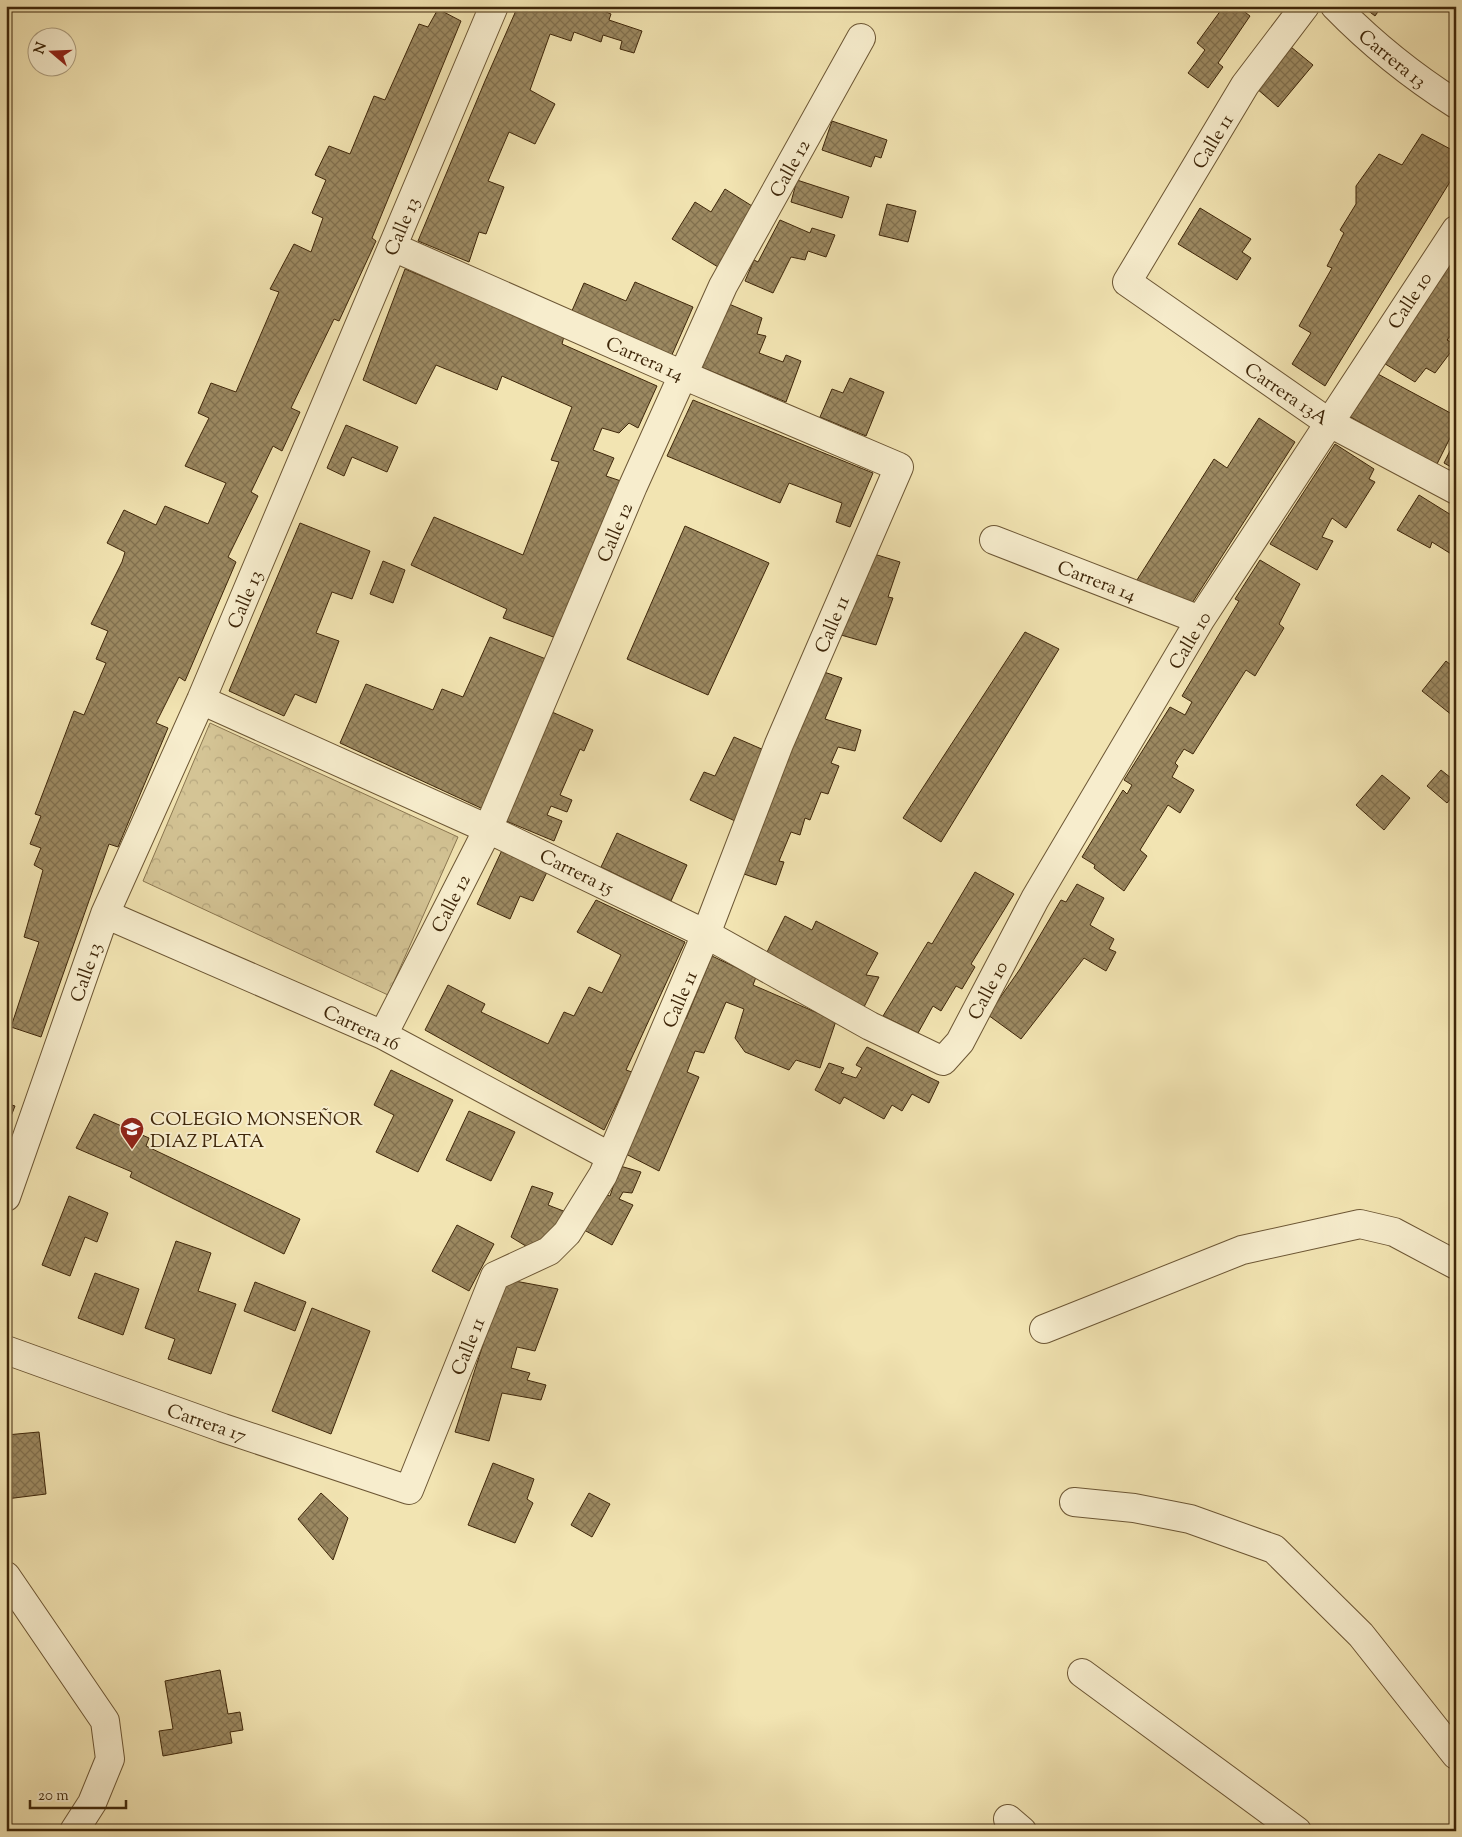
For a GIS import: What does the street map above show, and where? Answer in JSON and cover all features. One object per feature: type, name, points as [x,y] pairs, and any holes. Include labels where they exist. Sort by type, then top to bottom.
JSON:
[{"type":"street","name":"Calle 13","points":[[6,1197],[105,914],[201,700],[494,6]]},
{"type":"street","name":"Calle 11","points":[[1127,282],[1246,85],[1305,6]]},
{"type":"street","name":"Carrera 13","points":[[1335,6],[1355,27],[1422,81],[1456,104]]},
{"type":"street","name":"Calle 12","points":[[383,1035],[488,828],[629,495],[723,286],[862,38]]},
{"type":"street","name":"Calle 10","points":[[943,1062],[960,1042],[1035,899],[1200,620],[1328,422],[1456,230]]},
{"type":"street","name":"Carrera 14","points":[[393,247],[683,375],[899,467]]},
{"type":"street","name":"Carrera 13A","points":[[1127,282],[1328,422],[1456,490]]},
{"type":"street","name":"Calle 11","points":[[409,1490],[495,1276],[548,1252],[567,1233],[603,1175],[706,934],[779,744],[899,467]]},
{"type":"street","name":"Carrera 14","points":[[994,540],[1200,620]]},
{"type":"street","name":"Carrera 15","points":[[201,700],[488,828],[706,934],[870,1026],[943,1062]]},
{"type":"street","name":"Carrera 16","points":[[105,914],[383,1035],[611,1157]]},
{"type":"street","points":[[1044,1329],[1242,1250],[1360,1224],[1394,1232],[1456,1265]]},
{"type":"street","name":"Carrera 17","points":[[6,1350],[213,1424],[409,1490]]},
{"type":"street","points":[[1074,1502],[1134,1508],[1190,1519],[1274,1549],[1361,1635],[1456,1755]]},
{"type":"street","points":[[6,1576],[104,1720],[110,1759],[92,1803],[74,1831]]},
{"type":"street","points":[[1082,1673],[1297,1831]]},
{"type":"green space","points":[[210,723],[458,837],[388,995],[143,881]]},
{"type":"building","points":[[518,6],[600,6],[599,9],[611,14],[609,20],[642,31],[634,53],[620,49],[622,41],[603,35],[601,42],[574,32],[571,41],[550,34],[530,90],[555,104],[535,144],[509,132],[488,181],[504,187],[486,234],[479,232],[469,262],[418,241]]},
{"type":"building","points":[[1224,6],[1237,6],[1250,16],[1218,63],[1223,67],[1208,88],[1188,73],[1205,50],[1197,43]]},
{"type":"building","points":[[1362,6],[1382,6],[1375,16]]},
{"type":"building","points":[[438,9],[461,21],[372,238],[376,241],[339,321],[334,319],[291,408],[300,412],[282,451],[273,446],[251,492],[258,496],[228,557],[236,562],[185,681],[179,677],[156,723],[168,728],[118,847],[109,844],[41,1037],[11,1027],[39,942],[24,937],[43,870],[34,865],[41,848],[30,844],[41,816],[35,814],[74,711],[84,715],[106,663],[96,659],[108,631],[91,624],[122,562],[125,552],[107,543],[124,510],[156,525],[165,506],[208,524],[226,483],[185,466],[209,418],[198,413],[211,383],[236,392],[279,292],[270,289],[294,244],[311,252],[323,218],[312,213],[326,180],[315,175],[329,146],[350,154],[374,96],[385,100],[419,24],[428,27]]},
{"type":"building","points":[[1291,47],[1313,65],[1278,107],[1256,88]]},
{"type":"building","points":[[832,121],[887,140],[881,158],[875,156],[871,167],[822,150]]},
{"type":"building","points":[[1422,134],[1456,152],[1456,172],[1325,386],[1292,364],[1311,333],[1299,326],[1332,268],[1327,266],[1344,233],[1340,230],[1356,204],[1356,186],[1379,154],[1402,165]]},
{"type":"building","points":[[797,180],[849,197],[842,218],[791,202]]},
{"type":"building","points":[[725,189],[760,211],[718,267],[672,239],[695,202],[711,212]]},
{"type":"building","points":[[887,204],[916,211],[908,242],[879,235]]},
{"type":"building","points":[[1200,208],[1251,239],[1242,252],[1251,258],[1237,280],[1178,244]]},
{"type":"building","points":[[780,220],[810,233],[812,228],[835,235],[826,257],[808,251],[805,260],[791,257],[773,293],[745,281],[754,260],[758,262]]},
{"type":"building","points":[[1456,250],[1456,308],[1450,316],[1456,320],[1456,329],[1447,340],[1456,345],[1435,373],[1426,368],[1415,382],[1382,362]]},
{"type":"building","points":[[405,269],[564,336],[562,344],[657,386],[638,428],[629,423],[619,433],[602,428],[593,450],[614,458],[606,476],[621,481],[556,638],[503,618],[507,609],[411,565],[434,517],[523,555],[559,462],[551,460],[572,407],[502,376],[497,390],[436,365],[416,404],[363,380]]},
{"type":"building","points":[[635,282],[693,307],[671,357],[571,313],[584,283],[626,301]]},
{"type":"building","points":[[729,304],[762,318],[757,334],[766,336],[759,353],[783,362],[786,355],[801,361],[786,402],[701,367]]},
{"type":"building","points":[[1376,373],[1456,416],[1456,426],[1436,466],[1349,416]]},
{"type":"building","points":[[850,378],[884,392],[866,436],[820,417],[832,389],[843,393]]},
{"type":"building","points":[[693,400],[873,473],[850,527],[836,522],[842,503],[789,483],[780,503],[667,456]]},
{"type":"building","points":[[1259,418],[1295,442],[1185,614],[1135,583],[1214,459],[1227,468]]},
{"type":"building","points":[[346,425],[398,447],[387,472],[352,457],[344,476],[327,468]]},
{"type":"building","points":[[1456,439],[1456,476],[1449,472],[1451,467],[1444,463]]},
{"type":"building","points":[[1335,444],[1374,469],[1369,479],[1375,482],[1346,528],[1332,518],[1322,537],[1333,541],[1317,570],[1270,544]]},
{"type":"building","points":[[1419,495],[1456,518],[1456,557],[1432,542],[1430,548],[1397,530]]},
{"type":"building","points":[[300,523],[370,551],[352,599],[332,592],[316,633],[339,641],[316,703],[295,694],[284,716],[229,691]]},
{"type":"building","points":[[685,526],[769,563],[708,695],[627,659]]},
{"type":"building","points":[[874,554],[900,562],[888,597],[893,598],[876,645],[841,635]]},
{"type":"building","points":[[1260,560],[1300,584],[1279,624],[1284,628],[1255,676],[1246,670],[1193,754],[1184,749],[1175,763],[1178,766],[1172,777],[1194,790],[1180,813],[1168,805],[1140,850],[1147,856],[1124,891],[1094,868],[1095,865],[1082,857],[1123,790],[1127,794],[1132,785],[1124,780],[1170,707],[1185,715],[1192,702],[1182,696],[1239,601],[1235,599]]},
{"type":"building","points":[[383,561],[405,570],[393,603],[370,594]]},
{"type":"building","points":[[1025,632],[1059,649],[941,842],[903,818]]},
{"type":"building","points":[[490,637],[546,659],[483,809],[340,743],[366,684],[433,710],[442,689],[463,697]]},
{"type":"building","points":[[1446,661],[1456,669],[1456,712],[1453,716],[1422,691]]},
{"type":"building","points":[[824,672],[842,678],[825,719],[861,730],[855,751],[838,747],[831,763],[839,766],[828,794],[821,792],[810,820],[805,818],[800,835],[791,832],[779,861],[784,862],[776,885],[744,874],[804,716]]},
{"type":"building","points":[[552,712],[593,730],[584,751],[580,749],[560,795],[572,800],[567,812],[551,806],[547,815],[562,821],[554,841],[506,821]]},
{"type":"building","points":[[734,737],[764,750],[735,821],[690,800],[704,772],[715,776]]},
{"type":"building","points":[[1441,770],[1456,782],[1456,792],[1447,803],[1427,786]]},
{"type":"building","points":[[1382,775],[1410,798],[1384,830],[1356,805]]},
{"type":"building","points":[[617,833],[687,865],[671,901],[601,867]]},
{"type":"building","points":[[503,848],[549,868],[533,901],[520,896],[510,919],[477,904]]},
{"type":"building","points":[[975,872],[1014,894],[971,964],[975,967],[962,989],[956,986],[941,1011],[933,1006],[918,1033],[883,1016],[928,942],[932,944]]},
{"type":"building","points":[[1077,884],[1104,898],[1090,925],[1114,939],[1109,949],[1116,952],[1106,971],[1084,958],[1021,1039],[988,1015],[1020,969],[1061,900],[1066,902]]},
{"type":"building","points":[[596,900],[685,942],[626,1070],[632,1072],[604,1130],[425,1030],[448,985],[485,1004],[481,1012],[548,1044],[564,1012],[574,1016],[589,987],[602,993],[621,955],[577,932]]},
{"type":"building","points":[[785,916],[812,930],[816,921],[878,953],[866,975],[879,977],[864,1007],[765,956]]},
{"type":"building","points":[[712,956],[756,977],[753,985],[836,1021],[820,1068],[796,1060],[789,1070],[745,1052],[735,1038],[744,1009],[726,1002],[704,1053],[695,1051],[687,1072],[699,1077],[659,1171],[622,1152],[681,1018],[686,1019]]},
{"type":"building","points":[[867,1047],[939,1082],[929,1103],[912,1094],[902,1111],[892,1105],[884,1119],[844,1097],[840,1104],[815,1090],[829,1063],[844,1068],[841,1073],[856,1078],[862,1068],[856,1065]]},
{"type":"building","points":[[391,1070],[453,1100],[418,1172],[376,1152],[394,1115],[374,1105]]},
{"type":"building","points":[[6,1103],[15,1106],[6,1129]]},
{"type":"building","points":[[469,1111],[515,1132],[491,1181],[446,1160]]},
{"type":"building","points":[[94,1114],[149,1138],[146,1146],[300,1219],[284,1254],[130,1177],[132,1172],[76,1148]]},
{"type":"building","points":[[620,1166],[641,1172],[632,1193],[623,1192],[619,1199],[633,1205],[612,1245],[584,1230],[603,1194],[610,1196]]},
{"type":"building","points":[[532,1186],[553,1193],[548,1205],[566,1212],[547,1239],[529,1248],[511,1237]]},
{"type":"building","points":[[69,1196],[108,1213],[97,1242],[85,1237],[70,1276],[42,1265]]},
{"type":"building","points":[[457,1225],[494,1244],[469,1291],[432,1271]]},
{"type":"building","points":[[176,1241],[211,1253],[198,1291],[236,1304],[211,1374],[168,1359],[175,1339],[145,1328]]},
{"type":"building","points":[[95,1273],[139,1289],[123,1335],[78,1318]]},
{"type":"building","points":[[504,1279],[558,1289],[535,1351],[517,1347],[511,1368],[530,1373],[527,1380],[546,1385],[541,1400],[502,1393],[489,1441],[455,1432]]},
{"type":"building","points":[[255,1282],[306,1302],[295,1331],[244,1311]]},
{"type":"building","points":[[312,1308],[370,1331],[331,1434],[272,1411]]},
{"type":"building","points":[[39,1432],[46,1494],[6,1499],[6,1435]]},
{"type":"building","points":[[493,1463],[534,1479],[527,1499],[533,1503],[515,1543],[468,1525]]},
{"type":"building","points":[[321,1493],[348,1518],[333,1560],[298,1519]]},
{"type":"building","points":[[589,1493],[610,1504],[592,1537],[571,1525]]},
{"type":"building","points":[[220,1670],[228,1714],[240,1712],[243,1730],[230,1732],[232,1743],[163,1756],[159,1731],[173,1729],[165,1681]]},
{"type":"place","name":"COLEGIO MONSEÑOR DIAZ PLATA","points":[[132,1150]]}]
